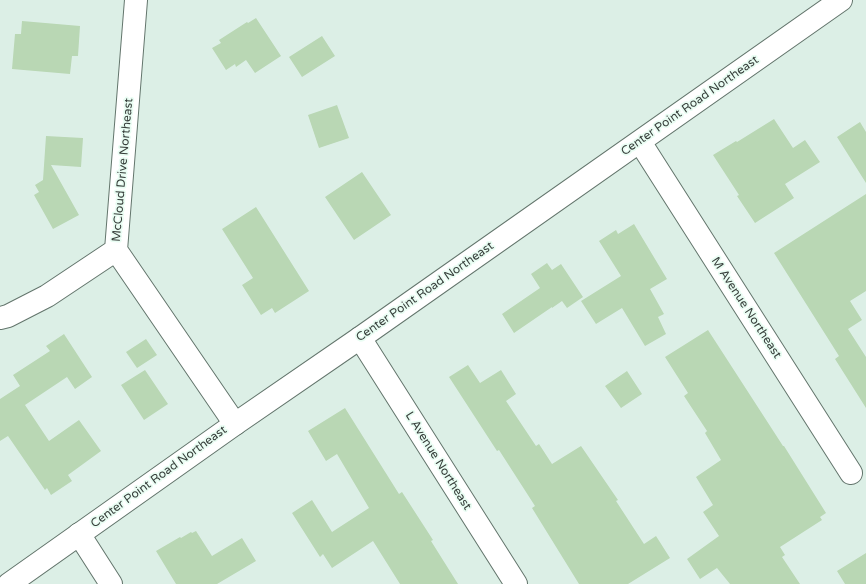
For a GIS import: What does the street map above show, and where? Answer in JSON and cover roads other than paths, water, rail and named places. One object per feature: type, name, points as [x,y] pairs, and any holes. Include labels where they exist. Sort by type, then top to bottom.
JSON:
[{"type":"street","name":"McCloud Drive Northeast","points":[[136,0],[116,250],[235,424]]},
{"type":"street","name":"Center Point Road Northeast","points":[[9,584],[841,0]]},
{"type":"street","name":"M Avenue Northeast","points":[[640,142],[851,473]]},
{"type":"street","points":[[0,318],[8,316],[47,296],[116,250]]},
{"type":"street","name":"L Avenue Northeast","points":[[360,338],[516,584]]},
{"type":"street","points":[[79,534],[111,584]]}]
